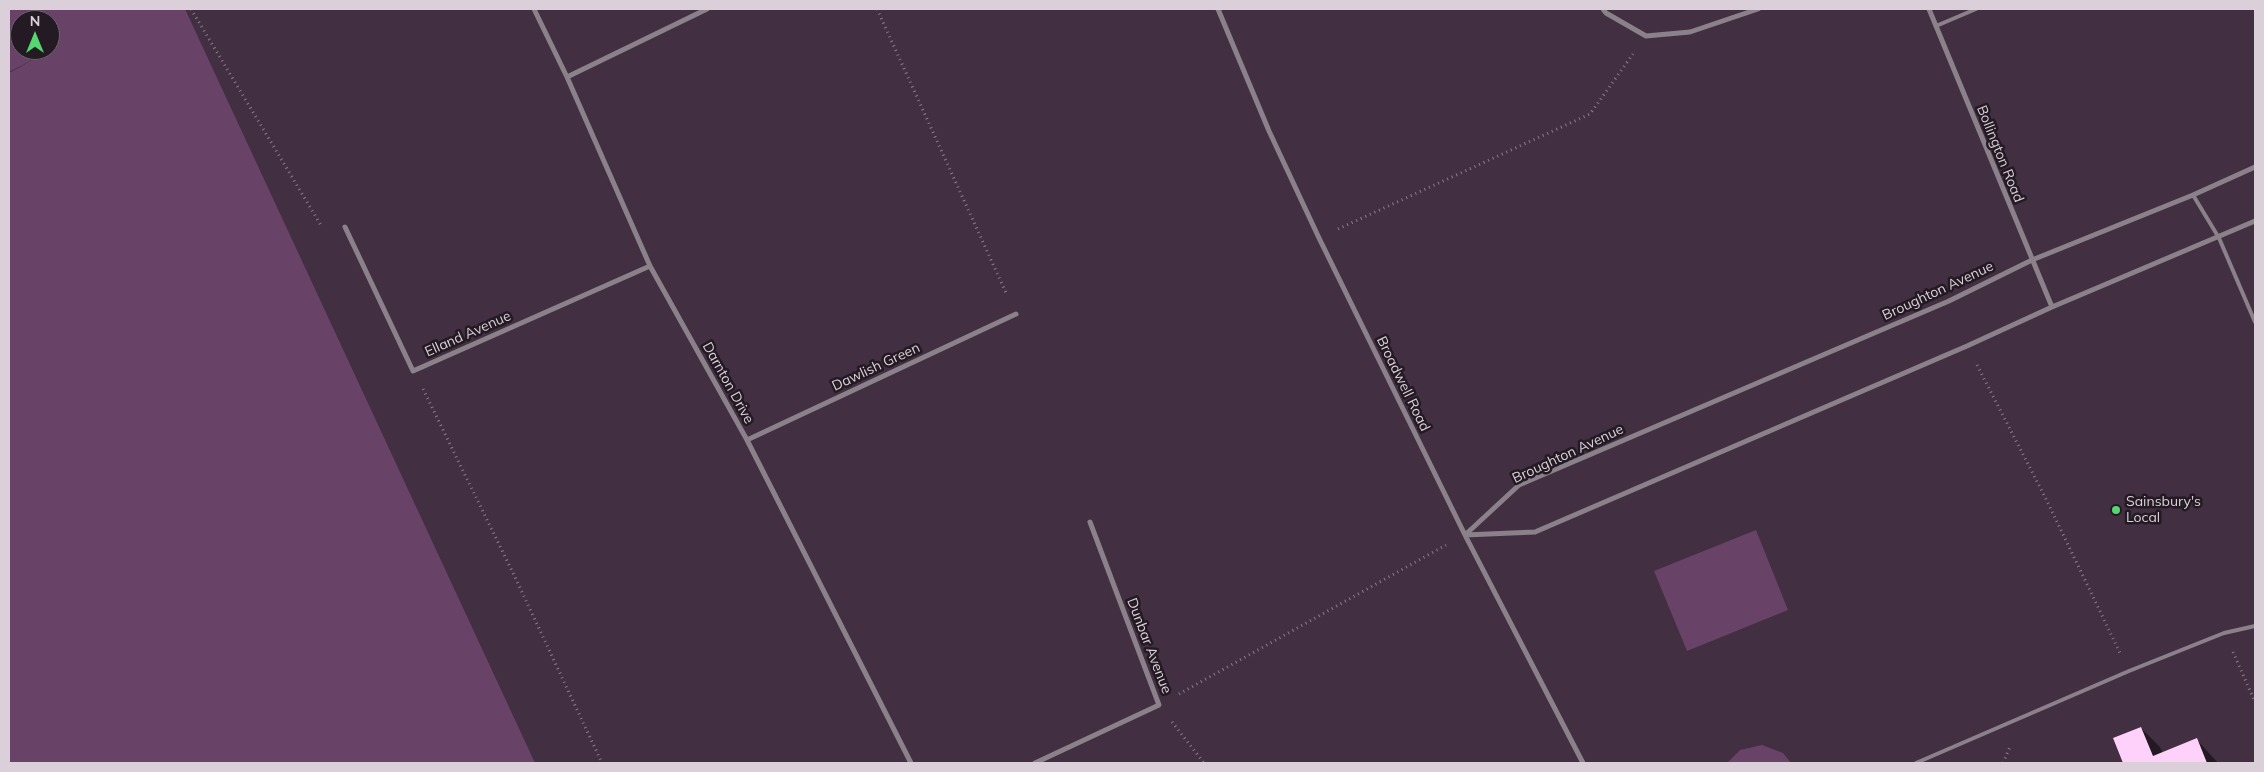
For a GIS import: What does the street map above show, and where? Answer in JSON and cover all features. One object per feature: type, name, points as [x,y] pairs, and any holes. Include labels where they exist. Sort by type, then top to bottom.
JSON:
[{"type":"street","name":"Darnton Drive","points":[[534,9],[567,77],[650,266],[747,440],[911,763]]},
{"type":"street","points":[[567,77],[708,9]]},
{"type":"street","name":"Broadwell Road","points":[[1218,9],[1269,131],[1319,238],[1465,535],[1583,763]]},
{"type":"street","points":[[1603,9],[1606,13],[1646,36],[1690,32],[1758,9]]},
{"type":"street","name":"Bollington Road","points":[[1929,9],[2052,307]]},
{"type":"street","name":"Broughton Avenue","points":[[1465,535],[1518,485],[1949,301],[2032,260],[2193,195],[2255,167]]},
{"type":"street","points":[[1465,535],[1535,532],[1967,346],[2052,307],[2255,222]]},
{"type":"street","name":"Elland Avenue","points":[[345,227],[414,371],[650,266]]},
{"type":"street","name":"Dawlish Green","points":[[747,440],[1016,314]]},
{"type":"street","name":"Dunbar Avenue","points":[[1035,763],[1159,705],[1090,522]]},
{"type":"lane","points":[[1936,26],[1976,9]]},
{"type":"lane","points":[[2193,195],[2219,238],[2255,322]]},
{"type":"lane","points":[[1916,763],[2128,671],[2224,633],[2255,626]]},
{"type":"path","points":[[191,9],[326,234],[345,227]]},
{"type":"path","points":[[876,9],[1016,314]]},
{"type":"path","points":[[1319,238],[1590,114],[1646,36]]},
{"type":"path","points":[[1967,346],[2047,501],[2128,671]]},
{"type":"path","points":[[414,371],[514,575],[602,763]]},
{"type":"path","points":[[1204,763],[1159,705],[1465,535]]},
{"type":"path","points":[[2224,633],[2255,702]]},
{"type":"shaded area","points":[[9,9],[185,9],[535,763],[9,763],[9,73],[33,60],[60,60],[60,10],[10,10],[10,60],[32,60],[9,72]]},
{"type":"shaded area","points":[[1756,530],[1788,610],[1687,651],[1654,571]]},
{"type":"shaded area","points":[[1762,745],[1783,753],[1791,763],[1727,763],[1740,750]]},
{"type":"building","points":[[2141,727],[2153,756],[2197,738],[2207,763],[2123,763],[2113,738]]},
{"type":"place","name":"Sainsbury's Local","points":[[2116,510]]}]
